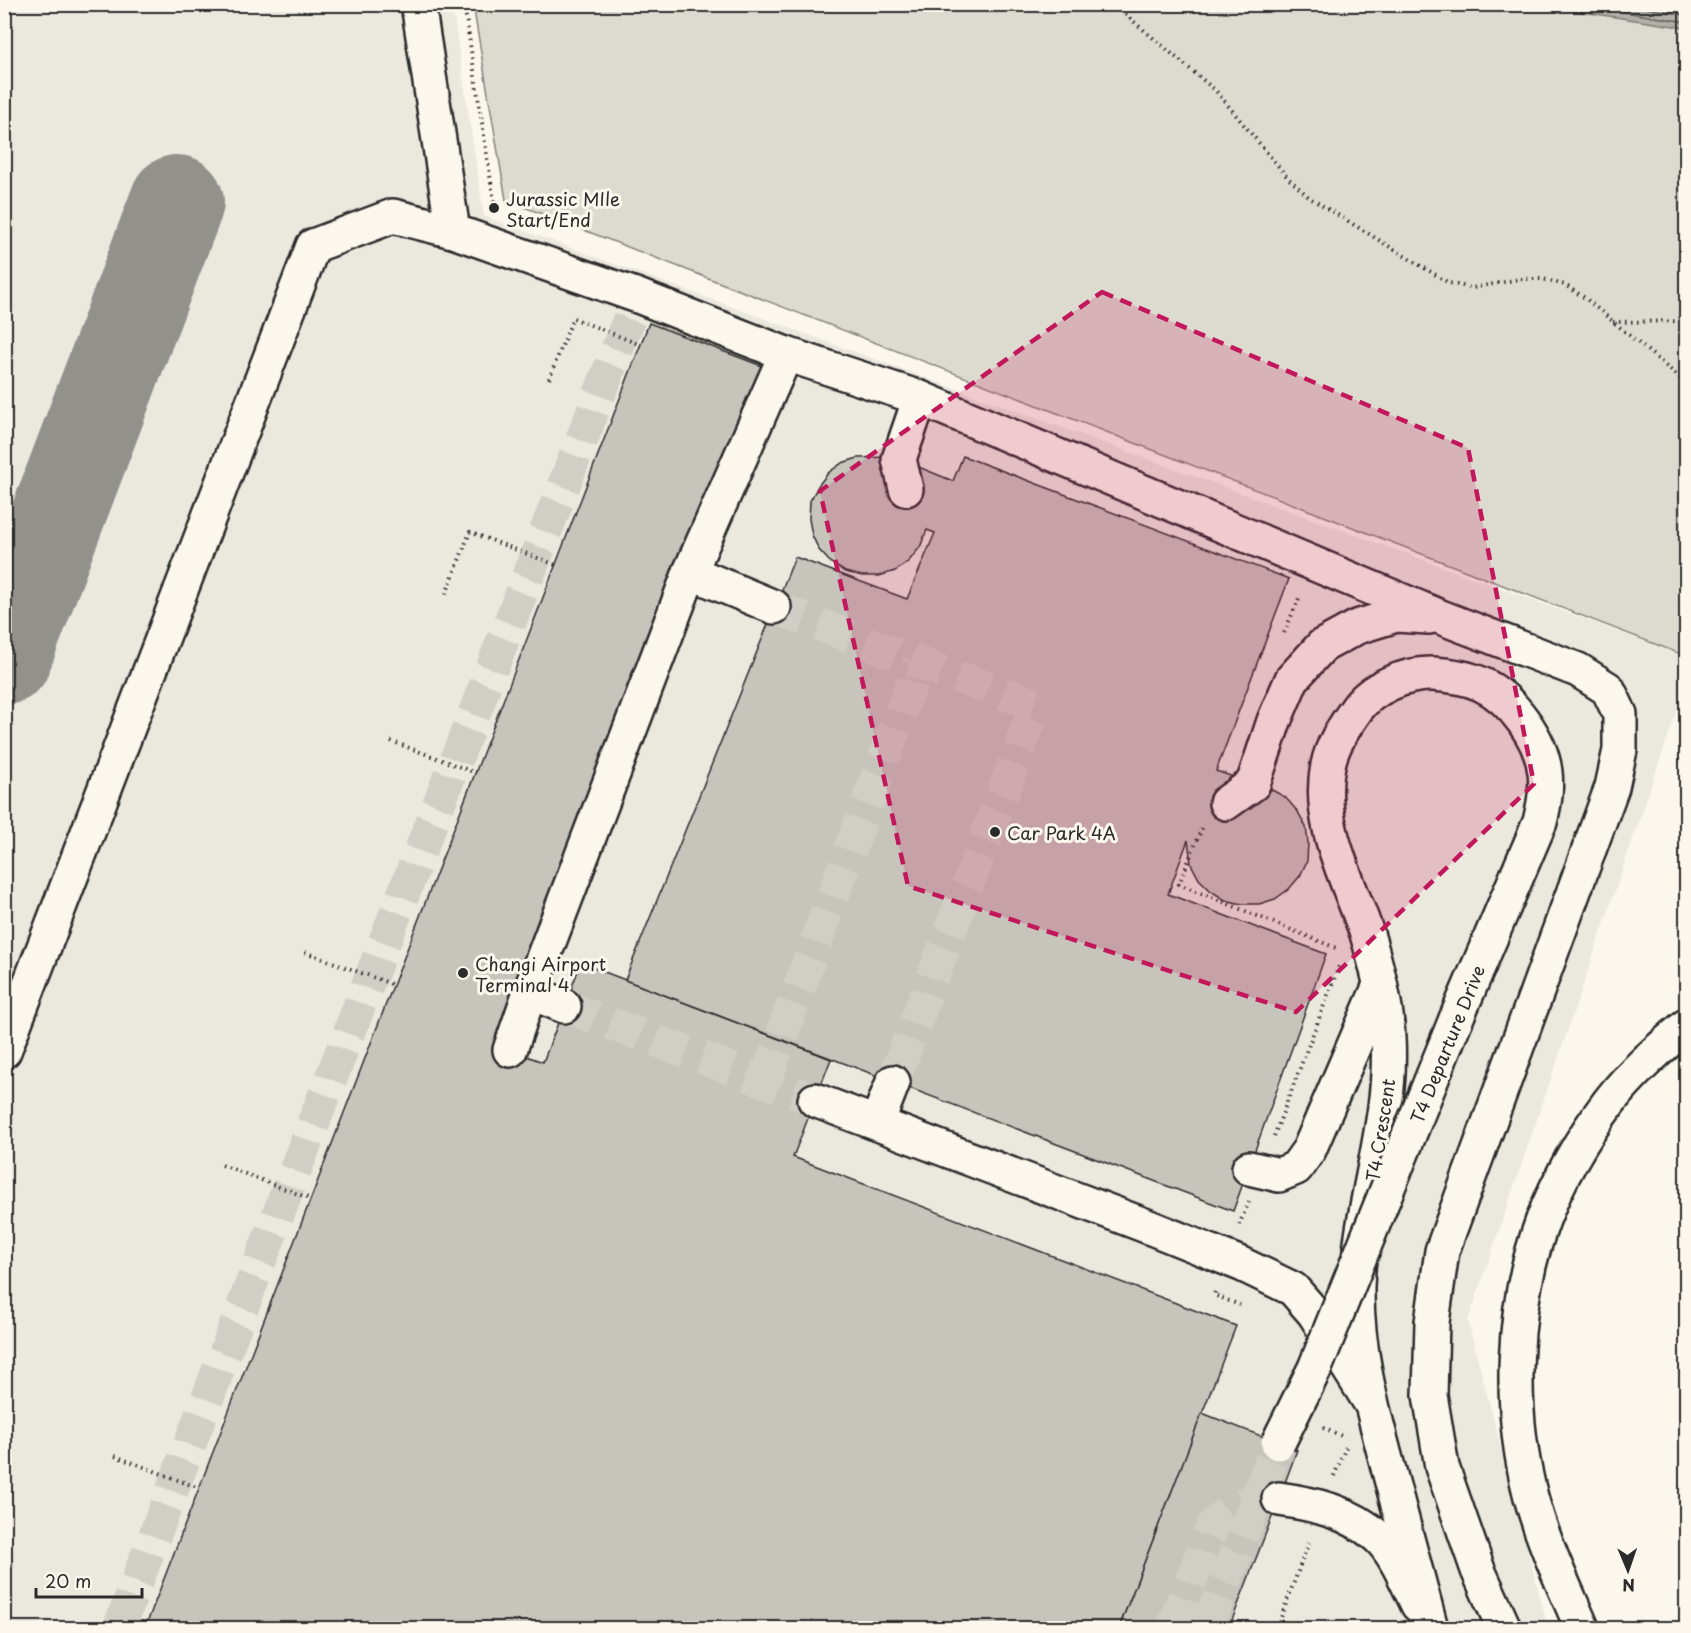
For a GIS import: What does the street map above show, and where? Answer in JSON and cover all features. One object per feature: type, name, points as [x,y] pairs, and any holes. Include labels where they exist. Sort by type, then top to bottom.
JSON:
[{"type":"main road","points":[[418,4],[453,231]]},
{"type":"main road","points":[[4,1051],[313,246],[393,216],[453,231],[638,296],[786,354],[920,398],[1443,618],[1578,670],[1608,689],[1620,714],[1620,750],[1612,787],[1442,1251],[1432,1322],[1430,1395],[1442,1467],[1478,1570],[1498,1615]]},
{"type":"main road","points":[[510,1050],[690,572],[786,354]]},
{"type":"main road","points":[[902,474],[920,398]]},
{"type":"main road","points":[[690,572],[774,607]]},
{"type":"main road","points":[[1226,803],[1253,784],[1274,721],[1292,679],[1322,646],[1358,627],[1396,615],[1443,618]]},
{"type":"main road","name":"T4 Crescent","points":[[1431,1629],[1370,1402],[1359,1335],[1358,1286],[1364,1220],[1386,1106],[1390,1067],[1388,1030],[1380,985],[1366,934],[1342,870],[1331,830],[1326,784],[1328,764],[1343,728],[1360,704],[1375,691],[1400,679],[1426,674],[1453,675]]},
{"type":"main road","name":"T4 Departure Drive","points":[[1278,1443],[1315,1368],[1456,1019],[1540,822],[1545,798],[1545,771],[1538,747],[1526,725],[1507,702],[1483,685],[1453,675]]},
{"type":"main road","points":[[1248,1168],[1279,1175],[1296,1168],[1309,1150],[1380,985]]},
{"type":"main road","points":[[530,992],[564,1006]]},
{"type":"main road","points":[[1582,1629],[1544,1538],[1531,1498],[1520,1444],[1515,1402],[1516,1356],[1521,1312],[1530,1265],[1543,1221],[1559,1184],[1583,1139],[1610,1100],[1636,1071],[1686,1026]]},
{"type":"main road","points":[[877,1123],[893,1082]]},
{"type":"main road","points":[[815,1100],[1227,1258],[1293,1289],[1314,1313],[1370,1402]]},
{"type":"main road","points":[[1279,1499],[1323,1507],[1352,1519],[1378,1538],[1392,1555],[1431,1629]]},
{"type":"path","points":[[464,4],[495,208]]},
{"type":"path","points":[[1110,4],[1216,91],[1288,177],[1310,198],[1449,282],[1472,288],[1520,279],[1543,279],[1565,285],[1585,298],[1686,383]]},
{"type":"path","points":[[549,379],[573,318],[641,345]]},
{"type":"path","points":[[1612,322],[1686,321]]},
{"type":"path","points":[[446,594],[470,532],[556,565]]},
{"type":"path","points":[[391,741],[476,773]]},
{"type":"path","points":[[305,952],[394,985]]},
{"type":"path","points":[[222,1165],[311,1199]]},
{"type":"path","points":[[114,1456],[199,1488]]},
{"type":"highlighted area","points":[[1102,292],[1468,448],[1534,784],[1296,1012],[908,886],[820,491]]},
{"type":"shaded area","points":[[5,5],[452,5],[484,216],[1686,656],[1686,684],[1468,1321],[1548,1628],[5,1628]]},
{"type":"shaded area","points":[[473,5],[1686,5],[1686,656],[506,200]]},
{"type":"water","points":[[1537,5],[1686,5],[1686,28]]},
{"type":"building","name":"Changi Airport Terminal 4","points":[[649,323],[762,366],[691,550],[510,1050],[543,1062],[581,963],[831,1059],[793,1157],[1236,1326],[1119,1628],[145,1628]]},
{"type":"building","name":"Car Park 4A","points":[[963,456],[1289,579],[1216,771],[1272,790],[1285,797],[1298,812],[1306,827],[1307,861],[1300,876],[1289,889],[1275,899],[1259,904],[1242,904],[1225,900],[1199,879],[1191,864],[1188,840],[1168,894],[1326,954],[1233,1211],[625,980],[795,557],[907,599],[935,533],[927,530],[920,547],[909,561],[895,571],[879,576],[862,576],[845,572],[831,563],[819,550],[812,535],[809,519],[810,501],[818,486],[828,473],[842,463],[858,458],[899,459],[953,481]]},
{"type":"building","points":[[1202,1413],[1297,1450],[1279,1499],[1229,1628],[1119,1628]]},
{"type":"taxiway","points":[[4,658],[177,202]]},
{"type":"tunnel","points":[[119,1628],[308,1137],[638,296]]},
{"type":"tunnel","points":[[774,607],[1036,705],[893,1082]]},
{"type":"tunnel","points":[[766,1081],[919,663]]},
{"type":"tunnel","points":[[564,1006],[815,1100]]},
{"type":"tunnel","points":[[1207,1628],[1278,1443]]},
{"type":"tunnel","points":[[1172,1628],[1213,1525],[1231,1509],[1247,1502],[1279,1499]]},
{"type":"place","name":"Jurassic MIle Start/End","points":[[494,208]]},
{"type":"place","name":"Car Park 4A","points":[[995,832]]},
{"type":"place","name":"Changi Airport Terminal 4","points":[[463,973]]}]
